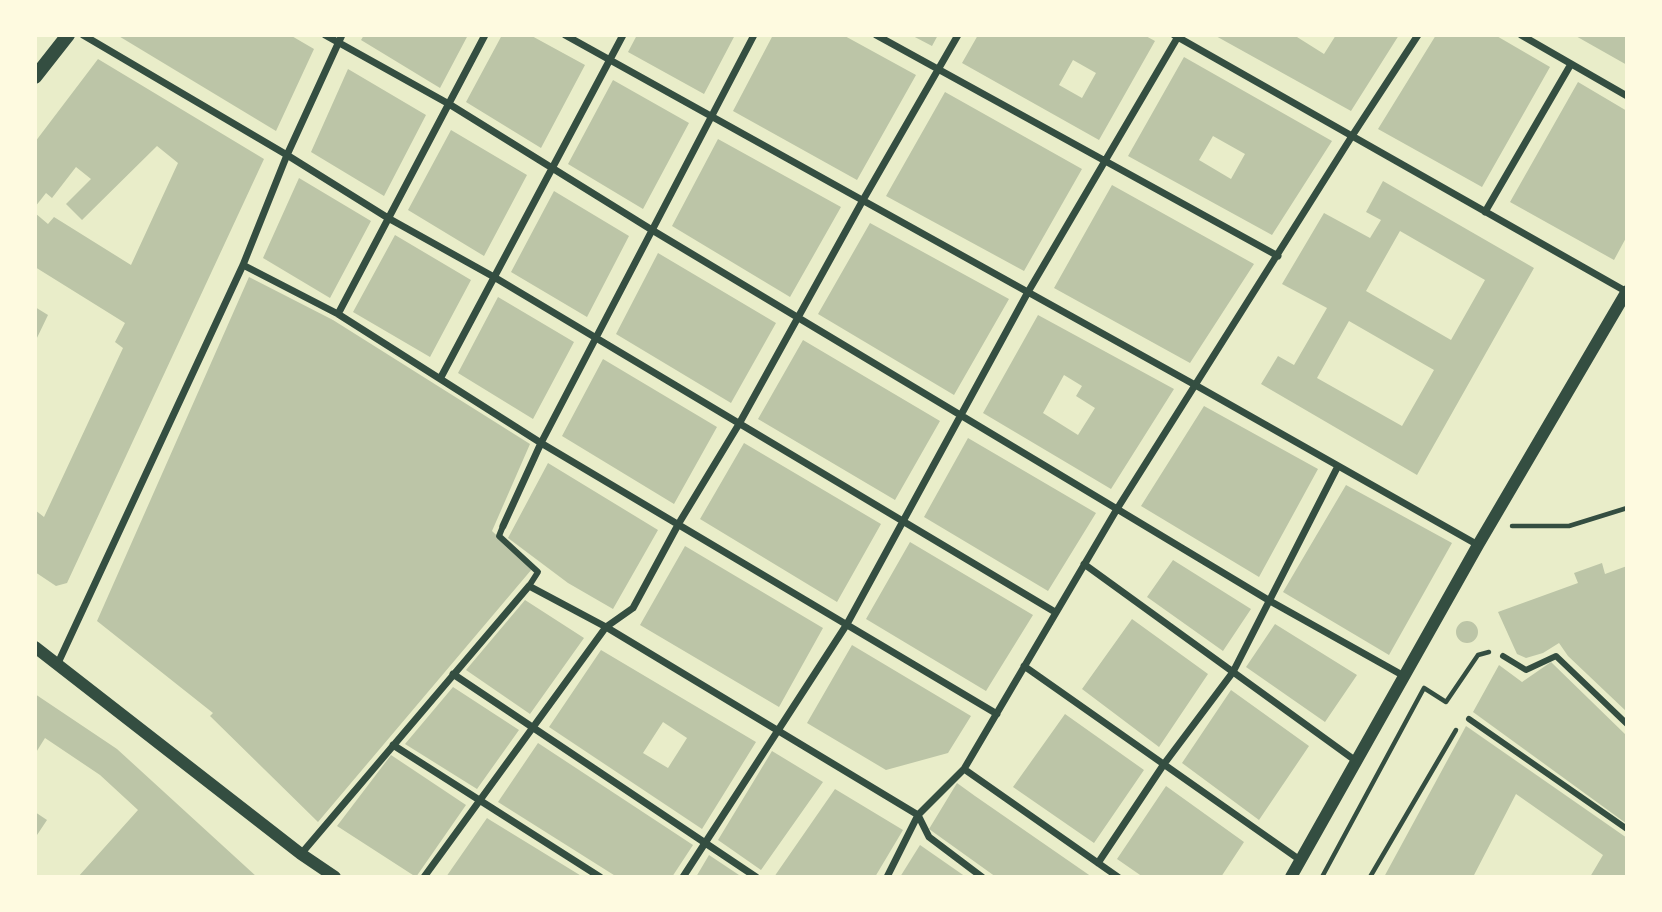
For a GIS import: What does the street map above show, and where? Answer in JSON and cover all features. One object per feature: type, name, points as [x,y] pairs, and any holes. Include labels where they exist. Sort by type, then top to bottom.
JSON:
[{"type":"main road","points":[[35,77],[68,35]]},
{"type":"street","points":[[83,35],[1055,612]]},
{"type":"street","points":[[325,35],[340,39],[652,230],[1270,601],[1404,676]]},
{"type":"street","points":[[338,314],[485,35]]},
{"type":"street","points":[[565,35],[1478,545]]},
{"type":"street","points":[[440,379],[623,35]]},
{"type":"street","points":[[301,854],[538,572],[499,536],[503,526],[541,443],[754,35]]},
{"type":"street","points":[[876,35],[1278,256]]},
{"type":"street","points":[[424,877],[606,627],[633,608],[958,35]]},
{"type":"street","points":[[887,877],[918,815],[964,769],[1117,509],[1418,35]]},
{"type":"street","points":[[1521,35],[1627,96]]},
{"type":"street","points":[[683,877],[847,624],[1028,292],[1177,36],[1627,292],[1486,531],[1291,877]]},
{"type":"street","points":[[58,663],[243,265],[287,155],[340,39]]},
{"type":"street","points":[[1485,212],[1571,64]]},
{"type":"street","points":[[243,265],[338,314],[541,443],[997,714]]},
{"type":"street","points":[[1098,863],[1164,764],[1233,672],[1338,466]]},
{"type":"street","points":[[1084,564],[1356,761]]},
{"type":"street","points":[[528,586],[606,627],[918,815],[929,838],[982,877]]},
{"type":"street","points":[[35,647],[301,854],[335,877]]},
{"type":"street","points":[[1503,656],[1526,670],[1556,656],[1627,724]]},
{"type":"street","points":[[1024,666],[1300,860]]},
{"type":"street","points":[[453,674],[756,877]]},
{"type":"street","points":[[1469,719],[1627,829]]},
{"type":"street","points":[[393,745],[600,877]]},
{"type":"street","points":[[964,769],[1118,877]]},
{"type":"path","points":[[1486,531],[1499,526],[1569,526],[1627,508]]},
{"type":"path","points":[[1404,676],[1446,702],[1478,655],[1488,651],[1503,656]]},
{"type":"path","points":[[1322,877],[1424,688]]},
{"type":"path","points":[[1370,877],[1464,715],[1469,719]]},
{"type":"building","points":[[117,35],[290,35],[314,49],[276,131]]},
{"type":"building","points":[[364,35],[468,35],[440,88],[361,40]]},
{"type":"building","points":[[502,35],[530,35],[585,65],[541,148],[466,102]]},
{"type":"building","points":[[637,35],[735,35],[704,94],[628,52]]},
{"type":"building","points":[[773,35],[843,35],[916,75],[857,180],[733,111]]},
{"type":"building","points":[[911,35],[938,35],[932,46]]},
{"type":"building","points":[[978,35],[1144,35],[1155,41],[1099,140],[962,63]],"holes":[[[1073,60],[1096,73],[1082,98],[1059,85]]]},
{"type":"building","points":[[1214,35],[1298,35],[1297,37],[1324,54],[1336,35],[1399,35],[1351,111]]},
{"type":"building","points":[[1436,35],[1495,35],[1550,67],[1482,187],[1378,129]]},
{"type":"building","points":[[1574,35],[1627,35],[1627,65]]},
{"type":"building","points":[[1184,57],[1332,141],[1272,235],[1128,156]],"holes":[[[1213,136],[1245,154],[1231,179],[1199,160]]]},
{"type":"building","points":[[98,59],[264,159],[67,583],[56,586],[35,572],[35,510],[44,517],[123,348],[115,342],[125,323],[35,267],[35,213],[48,224],[54,217],[131,265],[178,163],[157,146],[82,220],[66,204],[91,179],[76,167],[52,198],[46,193],[35,207],[35,142]]},
{"type":"building","points":[[348,69],[426,115],[384,196],[311,152]]},
{"type":"building","points":[[613,80],[689,123],[643,209],[568,164]]},
{"type":"building","points":[[1578,82],[1627,111],[1627,236],[1614,260],[1510,202]]},
{"type":"building","points":[[945,92],[1082,169],[1024,271],[886,196]]},
{"type":"building","points":[[451,130],[527,175],[484,256],[408,210]]},
{"type":"building","points":[[718,139],[841,207],[790,297],[672,226]]},
{"type":"building","points":[[299,178],[371,221],[330,298],[263,258]]},
{"type":"building","points":[[1383,181],[1534,268],[1417,475],[1261,384],[1278,356],[1294,365],[1327,308],[1282,284],[1324,213],[1370,238],[1381,220],[1366,212]],"holes":[[[1400,231],[1485,280],[1451,340],[1366,291]],[[1349,321],[1434,370],[1402,426],[1317,378]]]},
{"type":"building","points":[[1112,185],[1254,264],[1190,363],[1054,288]]},
{"type":"building","points":[[554,191],[629,236],[587,317],[511,272]]},
{"type":"building","points":[[870,223],[1009,299],[954,395],[818,314]]},
{"type":"building","points":[[395,235],[471,280],[430,357],[353,312]]},
{"type":"building","points":[[658,253],[776,323],[731,403],[616,334]]},
{"type":"building","points":[[249,277],[333,320],[530,444],[492,531],[532,569],[318,822],[210,716],[213,713],[97,621]]},
{"type":"building","points":[[498,297],[574,342],[533,419],[458,373]]},
{"type":"building","points":[[35,307],[48,315],[35,342]]},
{"type":"building","points":[[1038,315],[1174,389],[1111,489],[983,413]],"holes":[[[1064,375],[1082,386],[1076,396],[1095,408],[1078,435],[1043,413]]]},
{"type":"building","points":[[803,340],[940,421],[895,500],[758,419]]},
{"type":"building","points":[[603,359],[717,427],[674,504],[562,436]]},
{"type":"building","points":[[1204,406],[1318,469],[1259,577],[1141,506]]},
{"type":"building","points":[[968,438],[1096,513],[1048,591],[924,517]]},
{"type":"building","points":[[744,443],[881,524],[837,602],[700,519]]},
{"type":"building","points":[[548,463],[658,530],[613,609],[568,583],[508,538]]},
{"type":"building","points":[[1346,485],[1452,543],[1389,655],[1283,592]]},
{"type":"building","points":[[910,542],[1033,615],[986,691],[866,619]]},
{"type":"building","points":[[685,546],[823,628],[779,707],[640,625]]},
{"type":"building","points":[[1173,560],[1251,609],[1223,651],[1147,597]]},
{"type":"building","points":[[1602,563],[1605,574],[1627,566],[1627,712],[1568,656],[1559,643],[1543,653],[1526,658],[1517,654],[1498,612],[1578,583],[1574,573]]},
{"type":"building","points":[[525,600],[584,638],[530,714],[466,670]]},
{"type":"building","points":[[1132,619],[1208,674],[1159,747],[1082,689]]},
{"type":"building","points":[[1467,621],[1475,624],[1478,632],[1475,640],[1467,643],[1459,640],[1456,632],[1459,624]]},
{"type":"building","points":[[1275,624],[1357,675],[1325,722],[1246,667]]},
{"type":"building","points":[[852,645],[971,716],[948,753],[886,770],[807,723]]},
{"type":"building","points":[[601,650],[756,742],[702,829],[549,727]],"holes":[[[663,722],[687,738],[668,768],[643,753]]]},
{"type":"building","points":[[1551,662],[1627,736],[1627,824],[1473,712],[1499,665],[1522,682]]},
{"type":"building","points":[[453,687],[519,730],[477,789],[405,744]]},
{"type":"building","points":[[1231,690],[1309,746],[1259,820],[1182,763]]},
{"type":"building","points":[[35,694],[117,749],[257,877],[78,877],[138,810],[100,775],[45,738],[35,754]]},
{"type":"building","points":[[1065,714],[1144,770],[1094,843],[1013,787]]},
{"type":"building","points":[[1466,726],[1627,838],[1627,877],[1590,877],[1603,855],[1516,794],[1473,877],[1384,877]]},
{"type":"building","points":[[538,743],[693,845],[672,877],[617,877],[498,802]]},
{"type":"building","points":[[772,751],[823,782],[761,870],[718,840]]},
{"type":"building","points":[[391,755],[466,805],[416,877],[337,826]]},
{"type":"building","points":[[957,783],[1092,877],[996,877],[929,829]]},
{"type":"building","points":[[1166,786],[1244,842],[1221,877],[1143,877],[1117,859]]},
{"type":"building","points":[[835,789],[903,830],[875,877],[774,877]]},
{"type":"building","points":[[35,812],[47,820],[35,838]]},
{"type":"building","points":[[487,818],[490,820],[583,877],[446,877]]},
{"type":"building","points":[[920,845],[966,877],[900,877]]},
{"type":"building","points":[[709,855],[742,877],[696,877]]}]
